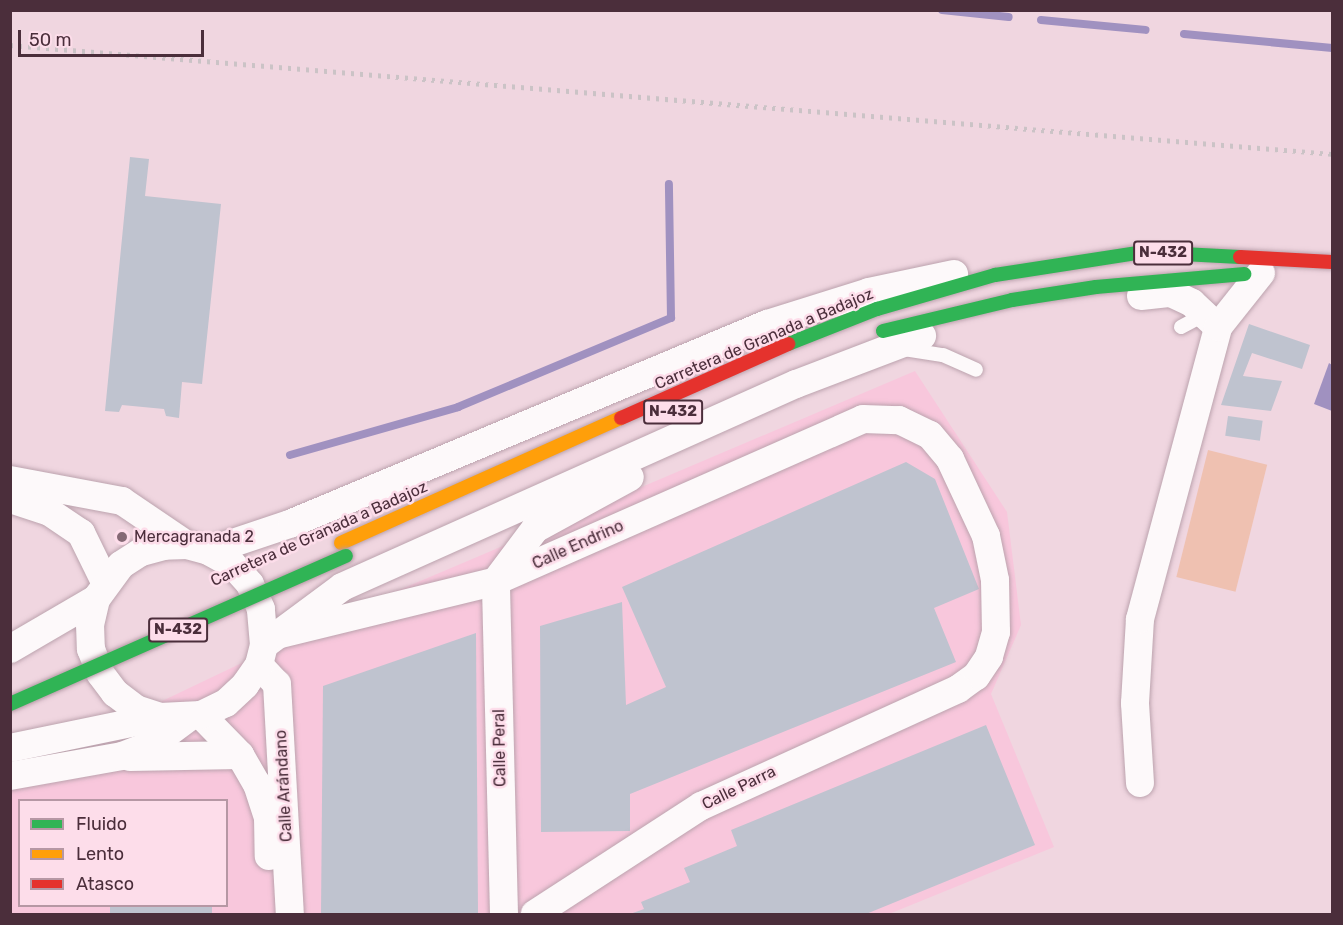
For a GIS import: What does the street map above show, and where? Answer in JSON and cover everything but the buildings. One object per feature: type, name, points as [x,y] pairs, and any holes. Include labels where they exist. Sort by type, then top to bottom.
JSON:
[{"type":"highway","name":"Carretera de Granada a Badajoz","points":[[10,704],[780,347],[877,309],[995,275],[1144,252],[1332,262]]},
{"type":"highway","points":[[1055,265],[1093,273],[1179,267],[1205,277]]},
{"type":"highway","name":"N-432","points":[[877,341],[1012,300],[1205,277],[1261,273],[1297,275]]},
{"type":"highway","name":"Carretera de Granada a Badajoz","points":[[10,688],[649,422]]},
{"type":"street","points":[[10,649],[101,591],[121,565],[141,552],[164,546],[198,548],[292,523],[767,324],[869,292],[947,273],[995,275]]},
{"type":"street","points":[[1208,321],[1261,273]]},
{"type":"street","points":[[1140,783],[1135,702],[1140,619],[1208,321],[1218,291],[1205,277]]},
{"type":"street","points":[[10,776],[122,756],[153,744],[195,716],[226,703],[268,648],[342,587],[700,427],[877,341],[975,321],[1171,293],[1192,303],[1208,321]]},
{"type":"street","points":[[975,321],[1012,300]]},
{"type":"street","name":"Calle Endrino","points":[[268,648],[496,581],[863,419]]},
{"type":"street","name":"Calle Parra","points":[[535,915],[701,806],[958,688],[983,666],[996,632],[995,580],[986,536],[960,478],[930,435],[899,420],[863,419]]},
{"type":"street","points":[[496,581],[535,529],[651,465],[700,427]]},
{"type":"street","points":[[10,480],[122,501],[198,548],[232,564],[250,584],[261,609],[268,648]]},
{"type":"street","points":[[10,499],[48,511],[81,533],[101,591],[90,632],[100,673],[115,693],[136,709],[160,717]]},
{"type":"street","name":"Calle Peral","points":[[496,581],[504,915]]},
{"type":"street","name":"Calle Arándano","points":[[268,648],[277,684],[290,915]]},
{"type":"street","points":[[10,748],[160,717],[195,716]]},
{"type":"street","name":"Calle Arándano","points":[[195,716],[240,755],[257,784],[268,817],[271,915]]},
{"type":"street","points":[[122,756],[144,759],[240,755]]},
{"type":"lane","points":[[877,341],[943,355],[976,370]]},
{"type":"shaded area","points":[[1329,363],[1332,365],[1332,411],[1314,404]]},
{"type":"shaded area","points":[[915,371],[1007,512],[1021,625],[991,694],[1054,847],[889,914],[11,914],[11,773],[359,607]]},
{"type":"shaded area","points":[[1208,450],[1267,465],[1235,592],[1176,577]]},
{"type":"waterway","points":[[942,10],[1009,17]]},
{"type":"waterway","points":[[1041,20],[1146,30]]},
{"type":"waterway","points":[[1184,34],[1332,48]]},
{"type":"waterway","points":[[290,455],[458,407],[671,318],[669,184]]},
{"type":"railway","points":[[10,45],[1332,154]]},
{"type":"traffic: fast","points":[[788,344],[877,309],[995,275],[1144,252],[1240,257]]},
{"type":"traffic: fast","points":[[883,331],[1012,300],[1096,287],[1244,274]]},
{"type":"traffic: fast","points":[[10,704],[346,556]]},
{"type":"traffic: slow","points":[[341,543],[621,418]]},
{"type":"traffic: jam","points":[[1240,257],[1332,262]]},
{"type":"traffic: jam","points":[[621,418],[788,344]]},
{"type":"place","name":"Mercagranada 2","points":[[122,537]]}]
